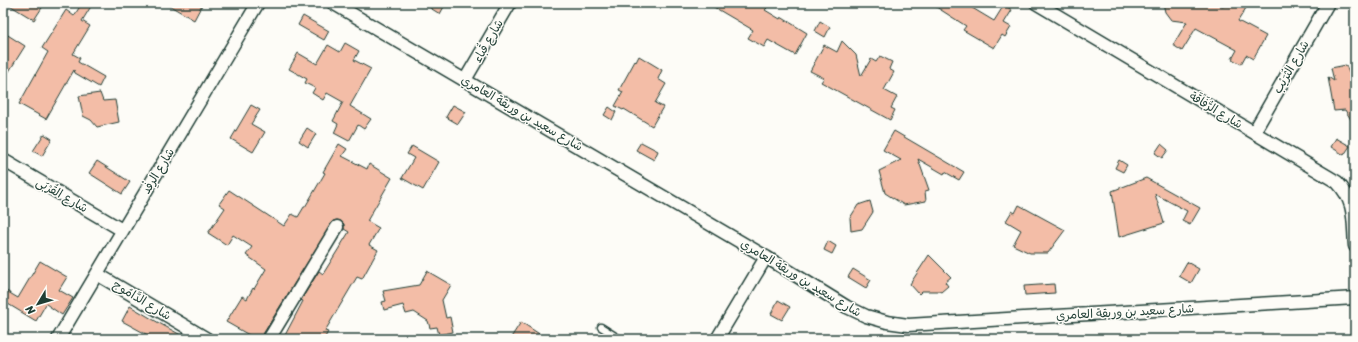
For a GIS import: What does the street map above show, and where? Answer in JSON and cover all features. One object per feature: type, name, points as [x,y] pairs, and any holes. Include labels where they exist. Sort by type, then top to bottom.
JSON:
[{"type":"street","name":"شارع الرِفْد","points":[[58,339],[258,3]]},
{"type":"street","name":"شارع سعيد بن وريقة العامري","points":[[333,3],[766,257],[848,307],[866,316],[887,322],[908,325],[1355,298]]},
{"type":"street","name":"شارع قُباء","points":[[465,80],[510,3]]},
{"type":"street","name":"شارع الثُرَيْب","points":[[1254,132],[1328,3]]},
{"type":"street","name":"شارع الرُّفَاقَة","points":[[1039,4],[1337,182],[1344,189],[1352,206],[1355,246]]},
{"type":"street","name":"شارع القُرْبَى","points":[[3,160],[122,230]]},
{"type":"street","points":[[269,339],[337,227]]},
{"type":"street","points":[[718,339],[766,257]]},
{"type":"street","name":"شارع الدَّامُوج","points":[[97,274],[207,339]]},
{"type":"lane","points":[[601,327],[620,339]]},
{"type":"building","points":[[6,3],[45,3],[34,20]]},
{"type":"building","points":[[82,3],[93,3],[82,21],[90,26],[73,54],[80,58],[78,62],[104,77],[99,87],[75,73],[74,70],[46,119],[19,104],[48,52],[42,48],[66,10],[74,16]]},
{"type":"building","points":[[165,3],[203,3],[194,20]]},
{"type":"building","points":[[422,3],[446,3],[440,14]]},
{"type":"building","points":[[707,3],[758,3],[767,8],[765,10],[780,19],[781,17],[807,33],[795,55],[768,40],[764,47],[748,38],[753,30]]},
{"type":"building","points":[[930,3],[971,3],[969,6],[994,21],[1004,5],[1012,10],[1004,23],[1011,27],[1005,37],[1002,35],[994,48],[963,30],[966,26]]},
{"type":"building","points":[[1163,3],[1217,3],[1223,7],[1225,3],[1237,3],[1246,8],[1238,21],[1266,36],[1253,59],[1246,55],[1241,64],[1232,59],[1237,50],[1196,28],[1182,51],[1173,45],[1187,22],[1171,20],[1165,12]]},
{"type":"building","points":[[303,16],[329,31],[324,40],[298,25]]},
{"type":"building","points":[[820,21],[830,27],[825,37],[815,31]]},
{"type":"building","points":[[3,32],[25,46],[3,81]]},
{"type":"building","points":[[842,41],[856,55],[861,76],[871,59],[876,62],[880,56],[892,62],[889,69],[894,72],[884,90],[897,97],[891,108],[895,110],[890,120],[821,82],[824,78],[810,71],[824,45],[837,52]]},
{"type":"building","points":[[345,43],[359,51],[354,60],[371,69],[350,106],[371,119],[364,129],[358,125],[349,141],[334,133],[338,124],[333,121],[343,102],[327,93],[323,100],[312,93],[315,88],[305,83],[307,79],[289,69],[298,53],[317,64],[328,45],[340,52]]},
{"type":"building","points":[[639,56],[662,70],[658,79],[666,84],[655,103],[663,107],[652,126],[624,109],[623,110],[615,106],[623,92],[619,90]]},
{"type":"building","points":[[1346,65],[1349,73],[1352,72],[1355,77],[1355,126],[1345,110],[1334,111],[1328,77],[1334,81],[1331,68]]},
{"type":"building","points":[[100,93],[103,101],[115,100],[119,122],[97,127],[91,120],[83,116],[79,96]]},
{"type":"building","points":[[251,105],[260,110],[251,124],[265,132],[253,152],[231,139]]},
{"type":"building","points":[[453,105],[466,112],[458,124],[446,117]]},
{"type":"building","points":[[609,107],[616,112],[612,120],[604,115]]},
{"type":"building","points":[[307,128],[316,134],[308,147],[299,141]]},
{"type":"building","points":[[894,131],[964,172],[959,180],[945,172],[944,174],[918,159],[929,190],[925,191],[926,201],[904,205],[885,193],[879,171],[901,160],[883,150]]},
{"type":"building","points":[[44,134],[52,139],[42,156],[33,151]]},
{"type":"building","points":[[1336,138],[1350,146],[1344,155],[1331,147]]},
{"type":"building","points":[[641,142],[658,151],[654,160],[636,150]]},
{"type":"building","points":[[339,144],[347,149],[342,156],[367,169],[369,164],[392,178],[367,221],[379,228],[369,245],[378,250],[362,279],[357,277],[325,331],[328,332],[324,339],[283,339],[303,301],[301,300],[319,271],[323,274],[349,232],[344,229],[344,224],[341,221],[333,221],[260,339],[256,339],[226,322],[242,296],[247,299],[266,269],[246,255],[252,247],[233,235],[227,245],[208,233],[225,208],[219,204],[229,190],[284,226],[292,214],[298,217],[305,207],[325,173],[323,172]]},
{"type":"building","points":[[1161,144],[1168,150],[1162,158],[1155,153]]},
{"type":"building","points":[[412,146],[439,162],[423,190],[402,178],[414,158],[407,154]]},
{"type":"building","points":[[1119,160],[1127,165],[1123,172],[1115,168]]},
{"type":"building","points":[[97,161],[130,182],[122,194],[89,173]]},
{"type":"building","points":[[1146,178],[1200,208],[1190,225],[1182,221],[1187,211],[1155,194],[1164,223],[1119,237],[1112,191]]},
{"type":"building","points":[[870,201],[873,212],[862,229],[851,231],[850,218],[858,205]]},
{"type":"building","points":[[1019,205],[1065,230],[1048,253],[1030,253],[1013,245],[1021,230],[1006,221],[1012,211],[1015,213]]},
{"type":"building","points":[[828,241],[836,246],[832,254],[824,250]]},
{"type":"building","points":[[929,255],[951,277],[945,282],[948,286],[941,292],[922,291],[919,294],[910,284]]},
{"type":"building","points":[[40,261],[67,277],[59,290],[73,298],[62,315],[46,304],[36,321],[3,301],[3,289],[18,298]]},
{"type":"building","points":[[1187,262],[1199,269],[1191,283],[1179,276]]},
{"type":"building","points":[[853,269],[871,280],[866,288],[848,277]]},
{"type":"building","points":[[427,271],[451,285],[442,300],[446,318],[450,317],[453,332],[439,335],[437,327],[430,328],[428,321],[414,312],[406,314],[403,305],[384,310],[382,302],[386,301],[383,291],[419,285]]},
{"type":"building","points":[[1054,284],[1055,293],[1025,295],[1024,286]]},
{"type":"building","points":[[778,300],[790,307],[782,320],[771,314]]},
{"type":"building","points":[[130,306],[188,339],[155,339],[122,321]]},
{"type":"building","points":[[521,322],[547,339],[510,339]]}]
